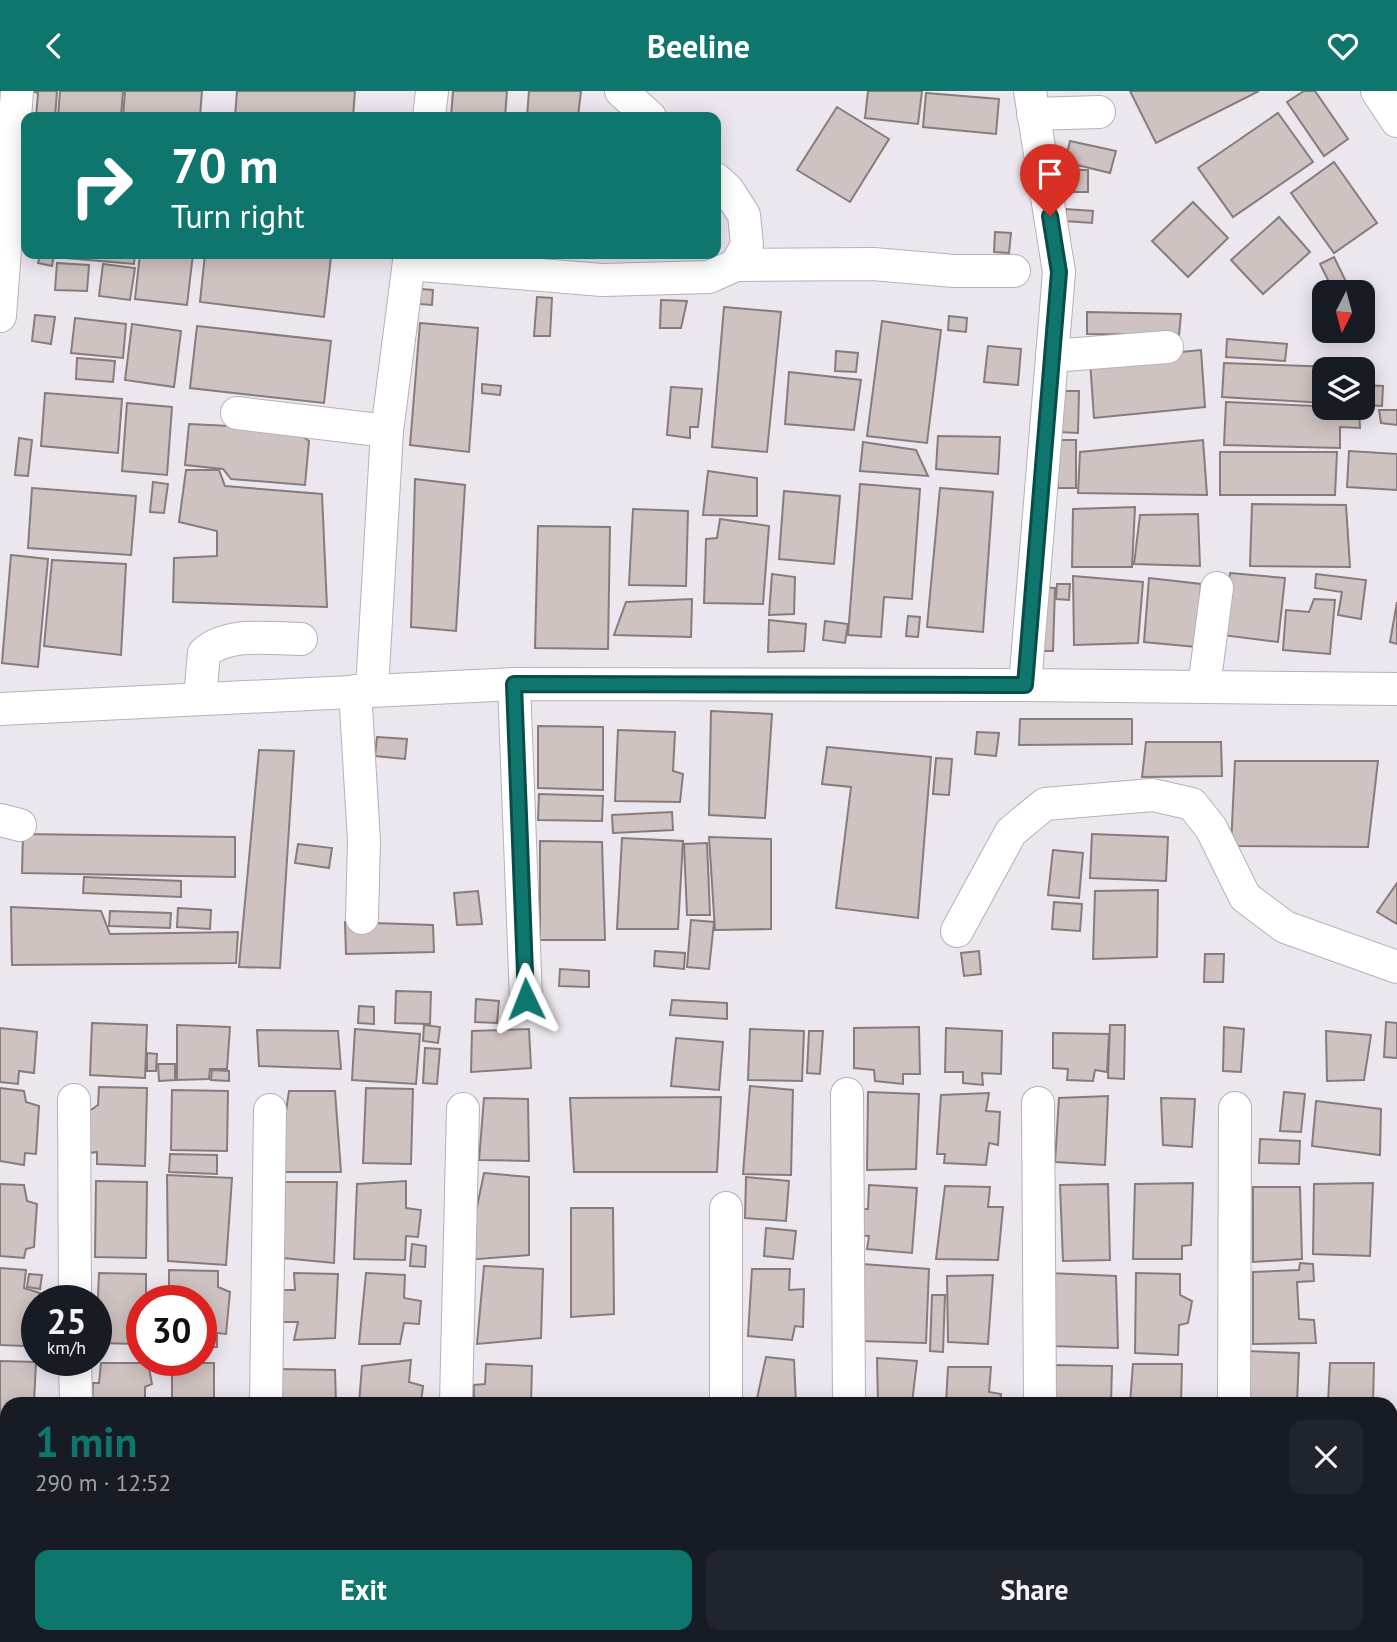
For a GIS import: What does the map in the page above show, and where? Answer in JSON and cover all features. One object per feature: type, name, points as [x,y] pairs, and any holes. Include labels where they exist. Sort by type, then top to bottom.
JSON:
[{"type":"street","points":[[0,316],[17,91]]},
{"type":"street","points":[[430,112],[432,91]]},
{"type":"street","points":[[621,91],[644,112]]},
{"type":"street","points":[[1377,91],[1397,121]]},
{"type":"street","points":[[1025,685],[1059,272],[1031,103],[1099,112]]},
{"type":"street","points":[[721,184],[744,215],[747,245],[736,265]]},
{"type":"street","points":[[362,918],[363,690],[387,431],[410,259],[602,280],[709,277],[736,265],[873,264],[954,271],[1014,271]]},
{"type":"street","points":[[1052,356],[1167,347]]},
{"type":"street","points":[[237,413],[387,431]]},
{"type":"street","points":[[1204,687],[1217,588]]},
{"type":"street","points":[[200,698],[204,653],[212,646],[227,640],[301,639]]},
{"type":"street","points":[[514,684],[526,999]]},
{"type":"street","points":[[0,709],[514,684],[1397,689]]},
{"type":"street","points":[[957,931],[1011,832],[1045,804],[1153,795],[1192,804],[1211,828],[1245,897],[1285,927],[1397,967]]},
{"type":"street","points":[[847,1094],[849,1397]]},
{"type":"street","points":[[74,1100],[75,1285]]},
{"type":"street","points":[[1038,1103],[1040,1397]]},
{"type":"street","points":[[1234,1397],[1235,1108]]},
{"type":"street","points":[[456,1397],[463,1109]]},
{"type":"street","points":[[265,1397],[270,1110]]},
{"type":"street","points":[[726,1208],[726,1397]]},
{"type":"street","points":[[75,1376],[76,1397]]},
{"type":"building","points":[[32,91],[57,91],[55,112],[36,112],[38,93]]},
{"type":"building","points":[[60,91],[123,91],[121,112],[58,112]]},
{"type":"building","points":[[125,91],[202,91],[200,112],[123,112]]},
{"type":"building","points":[[237,91],[355,91],[353,112],[235,112]]},
{"type":"building","points":[[453,91],[507,91],[505,112],[451,112]]},
{"type":"building","points":[[529,91],[581,91],[579,112],[527,112]]},
{"type":"building","points":[[868,91],[922,91],[918,124],[865,118]]},
{"type":"building","points":[[1130,91],[1259,91],[1156,143]]},
{"type":"building","points":[[1304,91],[1315,91],[1348,139],[1324,156],[1287,102]]},
{"type":"building","points":[[926,93],[999,99],[996,134],[923,127]]},
{"type":"building","points":[[837,107],[889,139],[850,202],[797,170]]},
{"type":"building","points":[[1278,113],[1313,162],[1233,217],[1198,168]]},
{"type":"building","points":[[1070,141],[1116,151],[1110,173],[1065,162]]},
{"type":"building","points":[[1334,162],[1377,223],[1334,253],[1291,193]]},
{"type":"building","points":[[1064,170],[1088,170],[1088,192],[1064,192]]},
{"type":"building","points":[[1193,202],[1228,238],[1188,277],[1152,241]]},
{"type":"building","points":[[1066,209],[1093,211],[1092,223],[1065,221]]},
{"type":"building","points":[[1279,217],[1310,252],[1263,294],[1231,260]]},
{"type":"building","points":[[995,232],[1011,233],[1009,253],[994,252]]},
{"type":"building","points":[[1334,257],[1345,280],[1328,280],[1320,264]]},
{"type":"building","points":[[39,259],[53,259],[52,266],[38,263]]},
{"type":"building","points":[[77,259],[134,259],[134,264]]},
{"type":"building","points":[[139,259],[192,259],[187,305],[135,299]]},
{"type":"building","points":[[204,259],[331,259],[324,317],[200,302]]},
{"type":"building","points":[[57,263],[89,265],[87,291],[55,290]]},
{"type":"building","points":[[103,264],[135,268],[130,300],[99,296]]},
{"type":"building","points":[[409,288],[433,290],[432,305],[408,303]]},
{"type":"building","points":[[537,297],[552,298],[550,336],[534,336]]},
{"type":"building","points":[[661,300],[687,301],[681,328],[660,328]]},
{"type":"building","points":[[724,307],[781,312],[767,452],[712,447]]},
{"type":"building","points":[[1087,312],[1181,314],[1179,335],[1087,334]]},
{"type":"building","points":[[35,315],[55,317],[51,344],[32,341]]},
{"type":"building","points":[[949,316],[967,318],[966,332],[948,330]]},
{"type":"building","points":[[75,318],[126,324],[123,358],[71,353]]},
{"type":"building","points":[[882,321],[941,330],[927,443],[867,436]]},
{"type":"building","points":[[420,323],[478,328],[469,452],[410,445]]},
{"type":"building","points":[[132,324],[181,331],[174,387],[125,380]]},
{"type":"building","points":[[197,326],[331,341],[324,403],[190,388]]},
{"type":"building","points":[[1227,339],[1287,344],[1285,361],[1226,357]]},
{"type":"building","points":[[988,346],[1021,349],[1018,385],[984,382]]},
{"type":"building","points":[[1201,350],[1205,407],[1094,418],[1090,361]]},
{"type":"building","points":[[836,351],[858,353],[856,372],[835,371]]},
{"type":"building","points":[[77,358],[115,361],[113,382],[76,379]]},
{"type":"building","points":[[1224,363],[1312,366],[1312,402],[1222,397]]},
{"type":"building","points":[[789,372],[861,380],[854,430],[785,424]]},
{"type":"building","points":[[482,384],[501,386],[500,395],[482,393]]},
{"type":"building","points":[[1375,386],[1383,386],[1382,406],[1375,406]]},
{"type":"building","points":[[671,387],[702,389],[698,427],[690,427],[690,438],[667,435]]},
{"type":"building","points":[[1061,391],[1079,391],[1078,433],[1059,432]]},
{"type":"building","points":[[45,393],[122,399],[118,453],[41,446]]},
{"type":"building","points":[[1226,402],[1312,406],[1312,420],[1360,420],[1360,428],[1340,427],[1340,448],[1224,445]]},
{"type":"building","points":[[127,403],[172,407],[167,475],[122,471]]},
{"type":"building","points":[[1379,410],[1397,410],[1397,425],[1381,423]]},
{"type":"building","points":[[189,424],[292,429],[309,441],[305,485],[231,479],[223,469],[185,465]]},
{"type":"building","points":[[938,436],[1000,437],[998,474],[936,469]]},
{"type":"building","points":[[19,438],[32,440],[28,476],[15,475]]},
{"type":"building","points":[[1058,440],[1076,440],[1076,488],[1058,488]]},
{"type":"building","points":[[1203,440],[1207,495],[1078,493],[1080,452]]},
{"type":"building","points":[[863,442],[916,450],[928,476],[860,471]]},
{"type":"building","points":[[1349,451],[1397,454],[1397,490],[1347,487]]},
{"type":"building","points":[[1220,452],[1337,452],[1335,495],[1220,495]]},
{"type":"building","points":[[186,470],[219,470],[225,486],[322,494],[327,607],[173,602],[174,558],[217,556],[217,531],[179,522]]},
{"type":"building","points":[[708,471],[757,478],[757,516],[703,515]]},
{"type":"building","points":[[415,479],[465,485],[456,631],[411,627]]},
{"type":"building","points":[[153,482],[168,484],[164,513],[150,512]]},
{"type":"building","points":[[860,484],[920,489],[912,599],[884,597],[881,637],[848,635]]},
{"type":"building","points":[[32,488],[136,496],[131,555],[28,548]]},
{"type":"building","points":[[940,488],[993,492],[983,632],[927,627]]},
{"type":"building","points":[[784,491],[840,496],[834,564],[779,559]]},
{"type":"building","points":[[1252,504],[1346,505],[1350,567],[1250,566]]},
{"type":"building","points":[[1135,507],[1132,567],[1072,567],[1073,509]]},
{"type":"building","points":[[633,509],[688,511],[686,586],[629,585]]},
{"type":"building","points":[[1198,514],[1200,566],[1134,564],[1140,515]]},
{"type":"building","points":[[720,519],[769,526],[763,604],[704,603],[706,539],[717,538]]},
{"type":"building","points":[[538,526],[610,527],[608,649],[535,648]]},
{"type":"building","points":[[11,555],[48,559],[38,667],[2,663]]},
{"type":"building","points":[[52,560],[126,564],[121,655],[44,646]]},
{"type":"building","points":[[1230,573],[1285,578],[1278,642],[1222,635]]},
{"type":"building","points":[[772,574],[795,577],[794,614],[769,615]]},
{"type":"building","points":[[1316,574],[1366,580],[1361,619],[1338,615],[1342,592],[1315,588]]},
{"type":"building","points":[[1073,576],[1143,582],[1138,643],[1074,645]]},
{"type":"building","points":[[1149,578],[1201,584],[1196,647],[1144,642]]},
{"type":"building","points":[[1057,584],[1070,584],[1069,600],[1056,599]]},
{"type":"building","points":[[1035,587],[1055,588],[1053,651],[1033,651]]},
{"type":"building","points":[[692,599],[691,637],[614,635],[626,602]]},
{"type":"building","points":[[1314,599],[1335,600],[1330,654],[1283,650],[1286,610],[1309,612]]},
{"type":"building","points":[[1397,602],[1397,644],[1390,642]]},
{"type":"building","points":[[908,616],[920,617],[918,637],[906,636]]},
{"type":"building","points":[[769,620],[806,624],[804,651],[768,652]]},
{"type":"building","points":[[825,621],[848,624],[845,643],[823,640]]},
{"type":"building","points":[[711,711],[772,714],[765,818],[709,815]]},
{"type":"building","points":[[1020,719],[1132,719],[1132,744],[1019,745]]},
{"type":"building","points":[[538,726],[603,727],[603,790],[538,788]]},
{"type":"building","points":[[618,730],[675,732],[673,771],[683,774],[680,802],[615,801]]},
{"type":"building","points":[[977,732],[999,733],[996,756],[975,754]]},
{"type":"building","points":[[377,737],[407,739],[405,759],[375,756]]},
{"type":"building","points":[[1146,742],[1221,742],[1222,776],[1142,777]]},
{"type":"building","points":[[827,747],[931,757],[918,918],[836,908],[851,787],[822,784]]},
{"type":"building","points":[[259,750],[294,751],[280,968],[239,967]]},
{"type":"building","points":[[936,758],[952,759],[949,795],[933,794]]},
{"type":"building","points":[[1235,761],[1378,761],[1368,847],[1231,846]]},
{"type":"building","points":[[539,794],[603,796],[602,821],[538,820]]},
{"type":"building","points":[[672,812],[673,830],[613,833],[612,815]]},
{"type":"building","points":[[23,834],[235,837],[235,877],[22,873]]},
{"type":"building","points":[[1092,834],[1168,837],[1166,881],[1090,878]]},
{"type":"building","points":[[709,837],[771,839],[771,929],[715,930]]},
{"type":"building","points":[[622,838],[683,841],[678,929],[617,929]]},
{"type":"building","points":[[540,841],[602,842],[605,940],[540,940]]},
{"type":"building","points":[[707,843],[710,915],[687,915],[684,844]]},
{"type":"building","points":[[298,844],[332,848],[329,868],[295,863]]},
{"type":"building","points":[[1053,850],[1083,853],[1079,898],[1048,895]]},
{"type":"building","points":[[84,877],[181,881],[181,897],[83,893]]},
{"type":"building","points":[[1397,883],[1397,924],[1377,912]]},
{"type":"building","points":[[1158,890],[1157,957],[1093,959],[1095,891]]},
{"type":"building","points":[[478,891],[482,924],[457,925],[454,893]]},
{"type":"building","points":[[1054,902],[1082,904],[1080,931],[1052,929]]},
{"type":"building","points":[[11,907],[101,911],[110,934],[238,932],[236,963],[12,965]]},
{"type":"building","points":[[178,908],[211,910],[210,929],[177,927]]},
{"type":"building","points":[[110,911],[171,913],[170,928],[109,926]]},
{"type":"building","points":[[691,920],[714,922],[709,969],[687,967]]},
{"type":"building","points":[[345,922],[433,925],[434,952],[346,954]]},
{"type":"building","points":[[655,951],[685,953],[684,969],[654,966]]},
{"type":"building","points":[[979,951],[981,974],[964,976],[961,953]]},
{"type":"building","points":[[1205,954],[1224,954],[1223,982],[1204,982]]},
{"type":"building","points":[[560,969],[589,971],[589,987],[559,986]]},
{"type":"building","points":[[396,991],[431,992],[430,1024],[395,1023]]},
{"type":"building","points":[[476,999],[499,1001],[497,1023],[475,1022]]},
{"type":"building","points":[[672,1000],[727,1003],[727,1019],[670,1015]]},
{"type":"building","points":[[359,1006],[374,1007],[374,1024],[358,1023]]},
{"type":"building","points":[[1386,1022],[1397,1023],[1397,1058],[1384,1057]]},
{"type":"building","points":[[92,1023],[147,1025],[145,1078],[90,1075]]},
{"type":"building","points":[[177,1025],[230,1027],[227,1069],[210,1069],[209,1079],[177,1080]]},
{"type":"building","points":[[424,1025],[440,1027],[438,1043],[423,1041]]},
{"type":"building","points":[[1110,1025],[1125,1025],[1124,1079],[1108,1078]]},
{"type":"building","points":[[919,1027],[920,1074],[903,1074],[903,1084],[875,1081],[874,1070],[854,1068],[854,1028]]},
{"type":"building","points":[[1224,1027],[1244,1029],[1241,1072],[1223,1071]]},
{"type":"building","points":[[0,1028],[37,1032],[34,1073],[19,1071],[18,1084],[0,1082]]},
{"type":"building","points":[[946,1028],[1002,1031],[1001,1074],[982,1073],[983,1085],[963,1083],[963,1072],[945,1072]]},
{"type":"building","points":[[355,1029],[420,1034],[416,1084],[352,1080]]},
{"type":"building","points":[[529,1029],[531,1068],[471,1072],[472,1031]]},
{"type":"building","points":[[750,1029],[804,1031],[802,1081],[748,1080]]},
{"type":"building","points":[[257,1030],[338,1031],[341,1069],[259,1066]]},
{"type":"building","points":[[809,1031],[823,1031],[820,1074],[807,1073]]},
{"type":"building","points":[[1326,1031],[1371,1035],[1364,1080],[1327,1081]]},
{"type":"building","points":[[1053,1033],[1109,1034],[1107,1072],[1095,1070],[1093,1081],[1067,1080],[1068,1069],[1053,1068]]},
{"type":"building","points":[[676,1038],[723,1042],[719,1090],[671,1086]]},
{"type":"building","points":[[425,1048],[440,1049],[437,1084],[423,1083]]},
{"type":"building","points":[[147,1053],[157,1054],[156,1071],[147,1071]]},
{"type":"building","points":[[158,1064],[175,1064],[175,1080],[159,1081]]},
{"type":"building","points":[[212,1070],[229,1071],[229,1081],[211,1080]]},
{"type":"building","points":[[750,1086],[793,1090],[791,1175],[743,1174]]},
{"type":"building","points":[[99,1087],[147,1088],[145,1166],[97,1164],[97,1152],[89,1153],[88,1112],[98,1105]]},
{"type":"building","points":[[0,1088],[24,1091],[26,1102],[39,1106],[36,1154],[25,1153],[24,1165],[0,1161]]},
{"type":"building","points":[[366,1088],[413,1089],[411,1164],[363,1163]]},
{"type":"building","points":[[172,1090],[228,1091],[227,1151],[171,1150]]},
{"type":"building","points":[[289,1091],[335,1091],[341,1172],[277,1172]]},
{"type":"building","points":[[868,1092],[919,1094],[916,1169],[867,1170]]},
{"type":"building","points":[[1284,1092],[1305,1094],[1301,1132],[1280,1131]]},
{"type":"building","points":[[989,1093],[986,1111],[1000,1112],[998,1145],[989,1143],[986,1165],[944,1163],[945,1154],[937,1154],[941,1095]]},
{"type":"building","points":[[1108,1096],[1105,1165],[1055,1162],[1059,1098]]},
{"type":"building","points":[[721,1097],[717,1172],[574,1172],[570,1098]]},
{"type":"building","points":[[484,1098],[528,1099],[529,1161],[479,1160]]},
{"type":"building","points":[[1161,1098],[1195,1099],[1192,1147],[1163,1145]]},
{"type":"building","points":[[1316,1101],[1381,1109],[1380,1155],[1312,1146]]},
{"type":"building","points":[[1260,1139],[1300,1141],[1299,1164],[1259,1163]]},
{"type":"building","points":[[170,1154],[217,1155],[217,1174],[169,1172]]},
{"type":"building","points":[[484,1173],[529,1177],[529,1255],[466,1260]]},
{"type":"building","points":[[167,1175],[232,1178],[226,1265],[168,1261]]},
{"type":"building","points":[[746,1177],[789,1181],[786,1221],[745,1218]]},
{"type":"building","points":[[96,1181],[147,1182],[146,1258],[95,1257]]},
{"type":"building","points":[[406,1181],[406,1208],[421,1210],[418,1237],[406,1236],[405,1260],[354,1259],[357,1184]]},
{"type":"building","points":[[285,1182],[337,1182],[334,1263],[283,1258]]},
{"type":"building","points":[[1193,1183],[1191,1245],[1182,1246],[1182,1259],[1133,1259],[1135,1184]]},
{"type":"building","points":[[1373,1183],[1370,1256],[1313,1254],[1314,1184]]},
{"type":"building","points":[[0,1184],[24,1185],[27,1201],[37,1204],[34,1247],[26,1249],[24,1258],[0,1256]]},
{"type":"building","points":[[1108,1184],[1110,1260],[1063,1261],[1060,1185]]},
{"type":"building","points":[[869,1185],[917,1188],[912,1253],[867,1249],[869,1236],[852,1235],[853,1209],[868,1209]]},
{"type":"building","points":[[945,1186],[990,1187],[988,1207],[1003,1207],[998,1260],[936,1259]]},
{"type":"building","points":[[1253,1187],[1300,1187],[1302,1259],[1253,1262]]},
{"type":"building","points":[[571,1208],[613,1208],[614,1314],[571,1317]]},
{"type":"building","points":[[766,1228],[796,1231],[793,1259],[764,1256]]},
{"type":"building","points":[[412,1244],[426,1246],[425,1267],[410,1266]]},
{"type":"building","points":[[1300,1263],[1313,1264],[1314,1281],[1297,1282],[1299,1319],[1314,1320],[1316,1343],[1253,1344],[1253,1272],[1299,1270]]},
{"type":"building","points":[[862,1264],[929,1269],[926,1343],[860,1341]]},
{"type":"building","points":[[484,1266],[543,1269],[541,1338],[477,1344]]},
{"type":"building","points":[[0,1268],[26,1270],[24,1285],[21,1285],[21,1346],[0,1345]]},
{"type":"building","points":[[752,1269],[790,1269],[789,1290],[804,1289],[803,1327],[795,1326],[792,1340],[748,1336]]},
{"type":"building","points":[[169,1270],[218,1271],[218,1287],[230,1292],[226,1334],[217,1333],[217,1285],[169,1285]]},
{"type":"building","points":[[99,1273],[146,1274],[146,1285],[126,1285],[126,1344],[112,1343],[112,1285],[98,1285]]},
{"type":"building","points":[[294,1273],[338,1274],[335,1338],[294,1340],[298,1322],[281,1322],[283,1290],[295,1290]]},
{"type":"building","points":[[366,1273],[405,1275],[404,1298],[421,1301],[419,1324],[404,1323],[400,1344],[359,1344]]},
{"type":"building","points":[[1049,1273],[1116,1276],[1118,1348],[1049,1346]]},
{"type":"building","points":[[1136,1273],[1180,1274],[1180,1295],[1192,1301],[1188,1323],[1179,1325],[1178,1355],[1135,1353]]},
{"type":"building","points":[[29,1274],[42,1275],[41,1285],[27,1285]]},
{"type":"building","points":[[993,1275],[988,1344],[948,1342],[947,1276]]},
{"type":"building","points":[[932,1295],[945,1295],[943,1352],[930,1351]]},
{"type":"building","points":[[1247,1351],[1299,1353],[1297,1397],[1243,1397]]},
{"type":"building","points":[[766,1357],[794,1360],[796,1397],[757,1397]]},
{"type":"building","points":[[877,1358],[917,1361],[913,1397],[878,1397]]},
{"type":"building","points":[[411,1360],[409,1382],[423,1386],[422,1397],[359,1397],[362,1366]]},
{"type":"building","points":[[0,1361],[21,1362],[21,1376],[35,1376],[34,1397],[0,1397]]},
{"type":"building","points":[[112,1363],[126,1363],[126,1376],[150,1376],[152,1384],[145,1387],[145,1397],[92,1397],[93,1383],[99,1383],[100,1376],[112,1376]]},
{"type":"building","points":[[1330,1363],[1374,1363],[1373,1397],[1328,1397]]},
{"type":"building","points":[[486,1364],[532,1366],[531,1397],[474,1397],[474,1385],[485,1384]]},
{"type":"building","points":[[1133,1364],[1182,1364],[1181,1397],[1130,1397]]},
{"type":"building","points":[[1053,1365],[1112,1366],[1111,1397],[1052,1397]]},
{"type":"building","points":[[948,1367],[991,1367],[989,1392],[1001,1394],[1001,1397],[946,1397]]},
{"type":"building","points":[[279,1369],[335,1370],[336,1397],[279,1397]]},
{"type":"building","points":[[172,1376],[214,1376],[214,1397],[172,1397]]},
{"type":"route","points":[[526,999],[514,684],[1025,685],[1059,272],[1050,216]]}]
